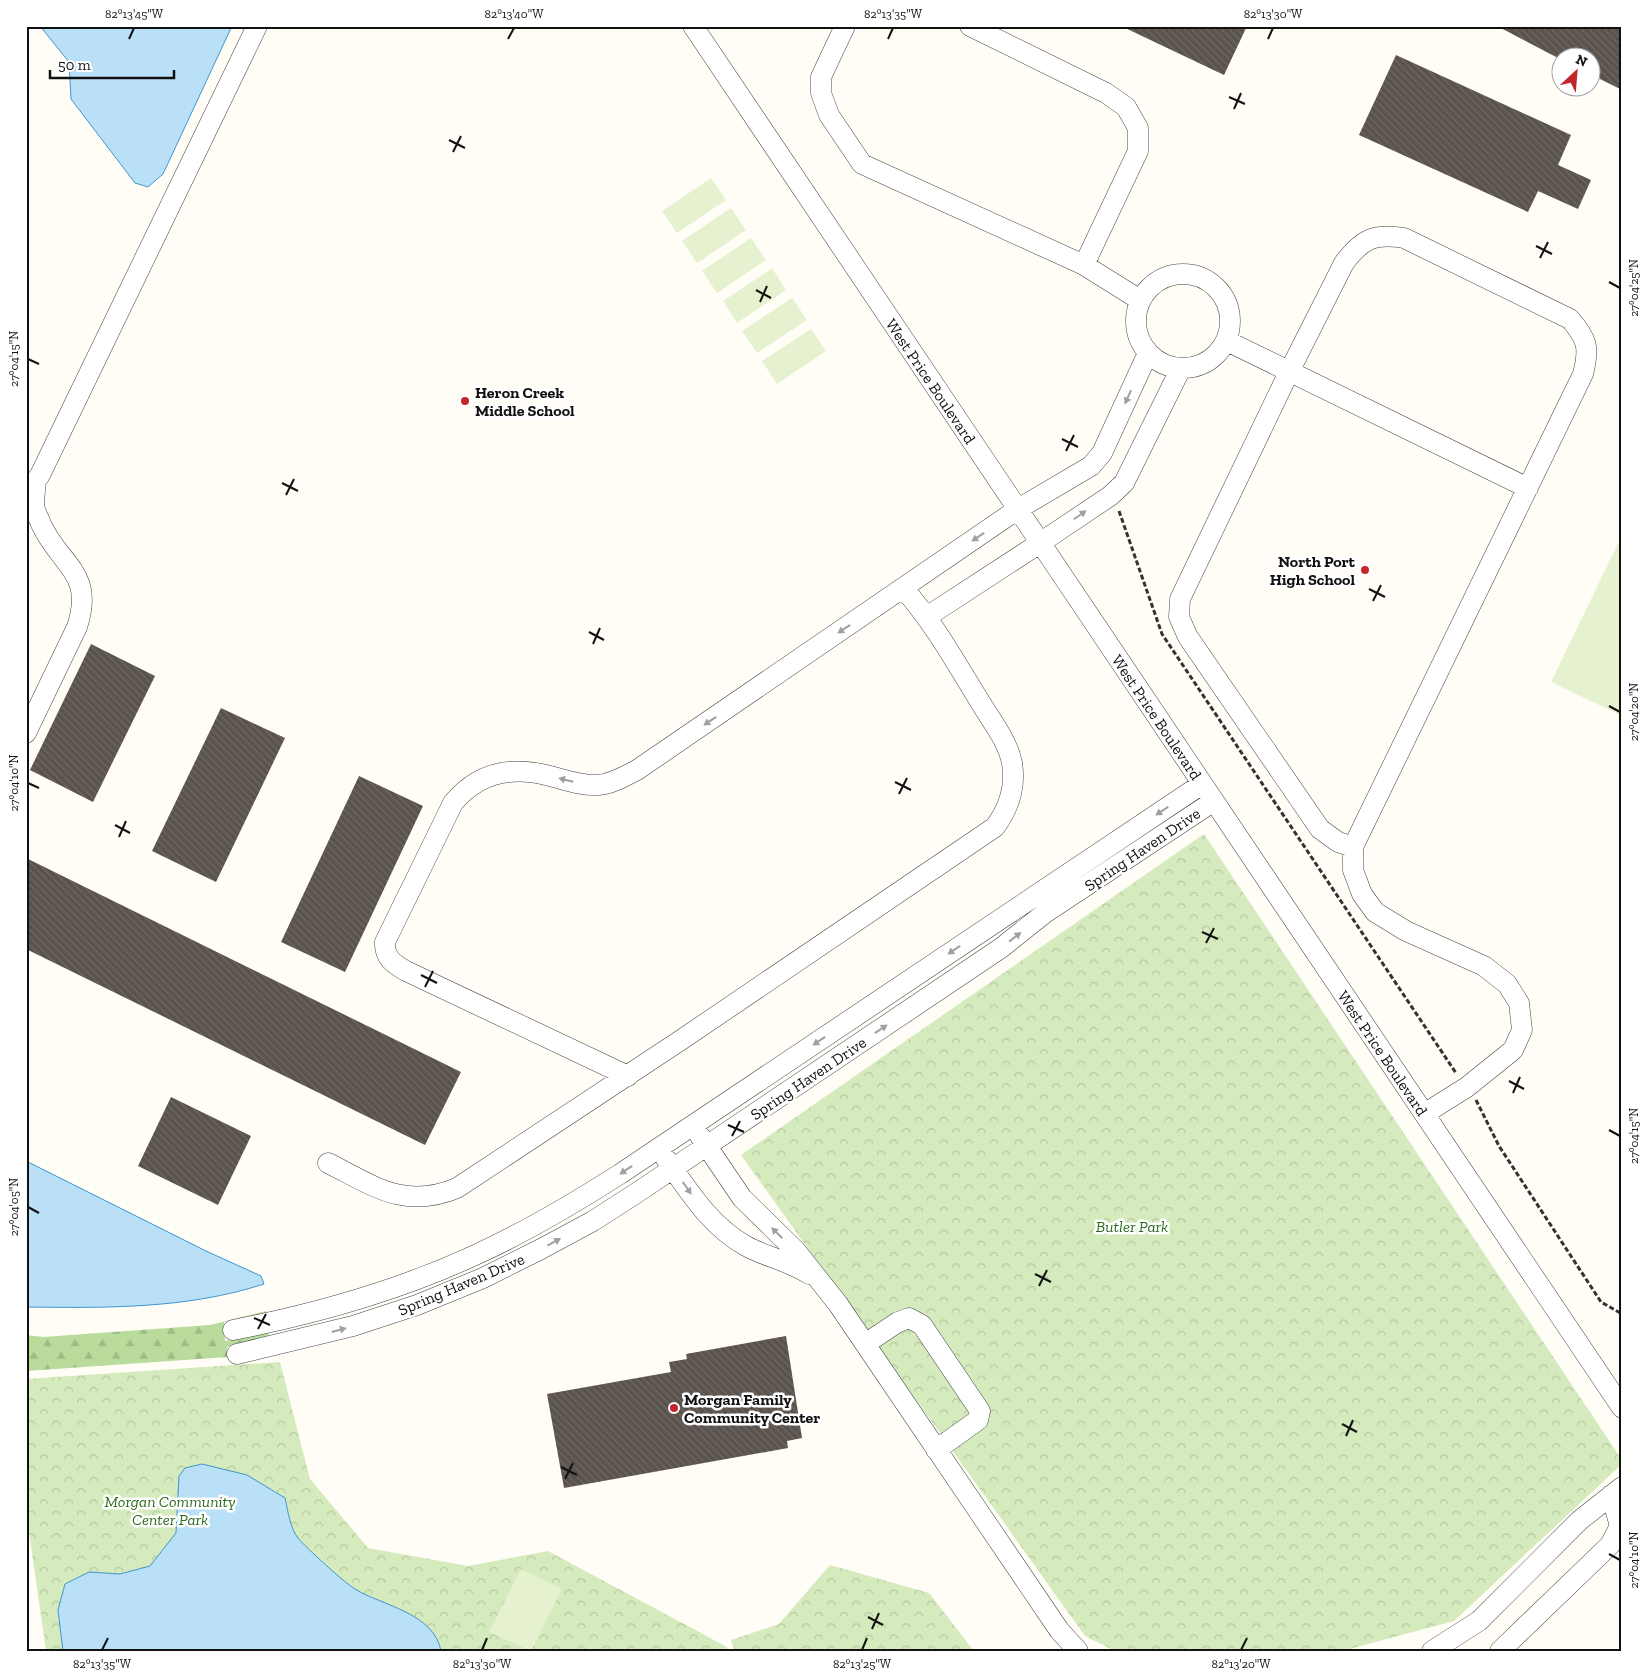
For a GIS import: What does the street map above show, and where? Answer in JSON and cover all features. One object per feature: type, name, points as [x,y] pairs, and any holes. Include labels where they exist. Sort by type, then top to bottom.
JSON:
[{"type":"street","points":[[26,733],[77,627],[83,609],[83,596],[72,568],[45,532],[34,507],[31,488],[257,26]]},
{"type":"street","name":"West Price Boulevard","points":[[693,26],[1622,1408]]},
{"type":"street","points":[[845,26],[821,77],[821,93],[829,115],[862,164],[1084,264],[1140,300]]},
{"type":"street","points":[[970,26],[1106,93],[1126,107],[1138,128],[1138,151],[1084,264]]},
{"type":"street","points":[[1353,848],[1338,842],[1320,828],[1188,637],[1179,617],[1180,599],[1289,372],[1344,264],[1355,248],[1371,238],[1387,236],[1412,242],[1570,319],[1585,336],[1588,356],[1583,374],[1353,848],[1353,870],[1362,894],[1375,912],[1406,931],[1484,966],[1507,984],[1519,1003],[1522,1030],[1513,1050],[1467,1087],[1424,1114]]},
{"type":"street","points":[[1186,274],[1204,278],[1219,289],[1228,305],[1231,323],[1227,341],[1216,356],[1200,366],[1181,368],[1163,364],[1148,353],[1139,337],[1136,318],[1140,300],[1152,286],[1167,276],[1186,274]]},
{"type":"street","points":[[1227,341],[1528,488]]},
{"type":"street","points":[[628,1076],[406,971],[388,958],[385,951],[385,942],[444,818],[464,790],[480,779],[512,770],[525,770],[565,780],[598,785],[613,782],[637,770],[1018,509],[1091,466],[1102,453],[1148,353]]},
{"type":"street","points":[[928,616],[1110,496],[1124,482],[1181,368]]},
{"type":"street","points":[[1102,453],[1131,469]]},
{"type":"street","points":[[328,1163],[399,1196],[437,1196],[457,1188],[628,1076],[995,827],[1009,804],[1014,777],[1008,748],[928,616],[903,588]]},
{"type":"street","name":"Spring Haven Drive","points":[[233,1330],[287,1319],[413,1280],[473,1256],[581,1199],[693,1126],[1202,784]]},
{"type":"street","name":"Spring Haven Drive","points":[[237,1354],[353,1326],[417,1305],[483,1278],[593,1221],[1001,948],[1045,914],[1214,801]]},
{"type":"street","points":[[693,1126],[742,1198],[796,1251],[821,1282],[1059,1630],[1078,1651]]},
{"type":"street","points":[[659,1148],[706,1213],[726,1233],[747,1247],[798,1267],[821,1282]]},
{"type":"street","points":[[865,1344],[898,1322],[908,1318],[922,1325],[980,1411],[978,1420],[936,1450]]},
{"type":"street","points":[[1432,1651],[1478,1621],[1580,1520],[1617,1491]]},
{"type":"street","points":[[1500,1651],[1610,1545],[1620,1526],[1617,1491]]},
{"type":"path","points":[[1110,496],[1118,510],[1135,552],[1162,634],[1479,1104],[1499,1146],[1601,1302],[1622,1314]]},
{"type":"green space","points":[[711,178],[726,200],[677,233],[662,211]]},
{"type":"green space","points":[[731,208],[746,230],[697,263],[682,241]]},
{"type":"green space","points":[[751,238],[766,260],[717,293],[702,271]]},
{"type":"green space","points":[[772,268],[786,290],[737,323],[723,301]]},
{"type":"green space","points":[[792,298],[807,320],[757,353],[742,331]]},
{"type":"green space","points":[[811,329],[826,351],[777,384],[762,361]]},
{"type":"green space","points":[[1622,535],[1622,716],[1551,682]]},
{"type":"green space","name":"Butler Park","points":[[1204,834],[1622,1460],[1622,1464],[1454,1621],[1342,1651],[1115,1651],[1085,1636],[741,1155]]},
{"type":"green space","points":[[266,1311],[267,1314],[224,1322],[225,1341],[268,1332],[269,1338],[227,1347],[228,1357],[26,1371],[26,1335],[43,1337],[210,1325]]},
{"type":"green space","name":"Morgan Community Center Park","points":[[280,1362],[310,1479],[368,1548],[468,1566],[548,1551],[727,1647],[727,1651],[46,1651],[26,1511],[26,1379]]},
{"type":"green space","points":[[830,1565],[929,1593],[974,1651],[735,1651],[731,1640],[779,1624]]},
{"type":"green space","points":[[521,1569],[562,1589],[531,1651],[489,1632]]},
{"type":"water","points":[[40,26],[232,26],[163,174],[148,187],[135,183],[71,99],[69,62]]},
{"type":"water","points":[[26,1161],[206,1251],[261,1276],[264,1284],[235,1292],[176,1303],[117,1307],[26,1307]]},
{"type":"water","points":[[202,1464],[247,1475],[285,1498],[293,1529],[308,1549],[350,1586],[418,1619],[429,1628],[436,1638],[441,1651],[63,1651],[58,1610],[65,1584],[89,1572],[120,1574],[150,1566],[176,1533],[179,1476],[185,1468]]},
{"type":"building","points":[[1121,26],[1247,26],[1224,75]]},
{"type":"building","points":[[1497,26],[1622,26],[1622,90],[1600,79],[1600,48],[1550,48],[1550,54]]},
{"type":"building","points":[[1396,55],[1571,135],[1558,165],[1591,180],[1578,209],[1538,191],[1528,212],[1359,135]]},
{"type":"building","points":[[91,644],[155,676],[93,802],[30,770]]},
{"type":"building","points":[[221,708],[285,738],[216,882],[152,851]]},
{"type":"building","points":[[359,776],[423,806],[345,972],[281,942]]},
{"type":"building","points":[[26,858],[461,1072],[425,1145],[26,949]]},
{"type":"building","points":[[171,1097],[251,1136],[218,1205],[138,1166]]},
{"type":"building","name":"Morgan Family Community Center","points":[[786,1336],[802,1438],[787,1441],[788,1448],[564,1488],[547,1394],[671,1372],[669,1362],[687,1359],[686,1354]]},
{"type":"place","name":"Heron Creek Middle School","points":[[465,401]]},
{"type":"place","name":"North Port High School","points":[[1365,570]]},
{"type":"place","name":"Morgan Family Community Center","points":[[674,1408]]}]
